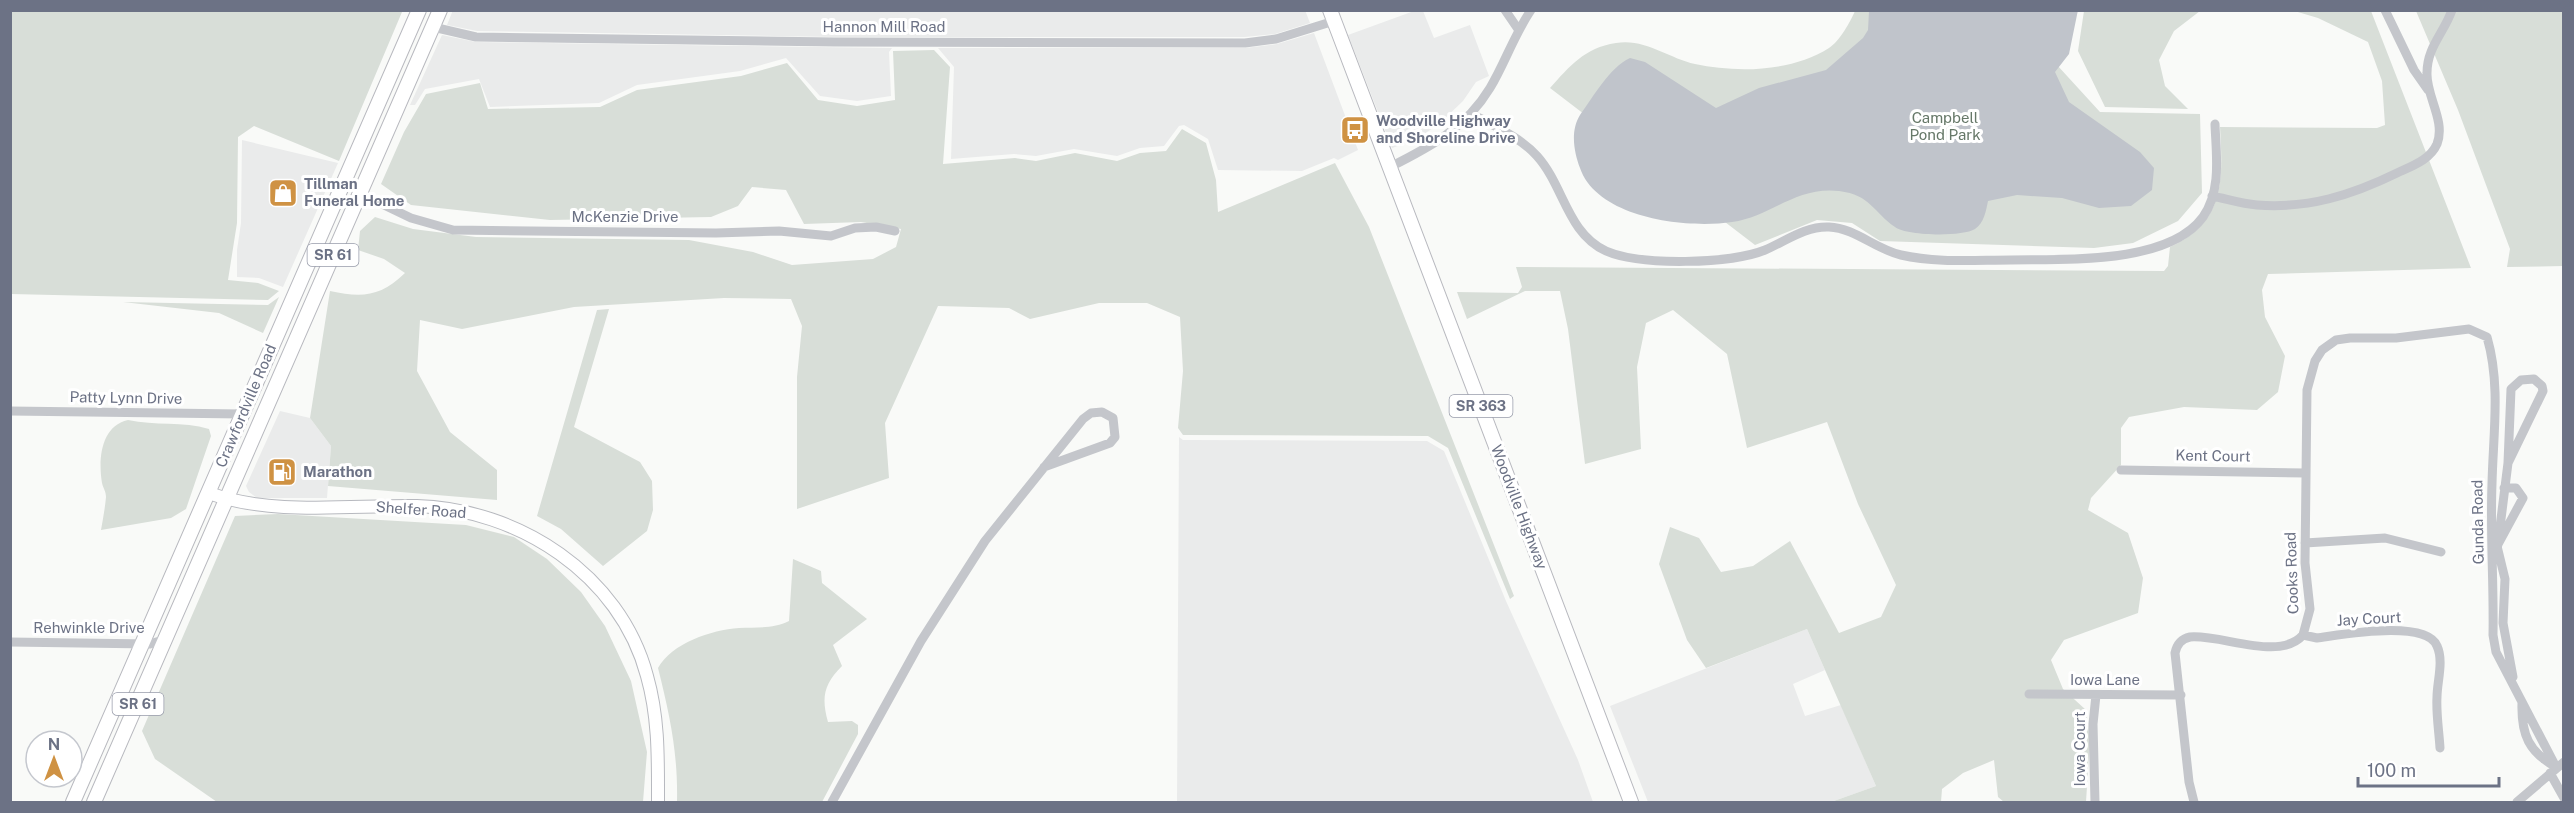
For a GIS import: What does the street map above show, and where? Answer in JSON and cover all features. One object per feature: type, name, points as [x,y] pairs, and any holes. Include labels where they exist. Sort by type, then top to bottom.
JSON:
[{"type":"main road","name":"Crawfordville Road","points":[[73,802],[419,10]]},
{"type":"main road","points":[[406,40],[415,33],[433,27],[429,10]]},
{"type":"main road","name":"Crawfordville Road","points":[[94,802],[440,10]]},
{"type":"main road","name":"Woodville Highway","points":[[1332,16],[1631,802]]},
{"type":"street","points":[[1505,10],[1518,29]]},
{"type":"street","points":[[1390,167],[1449,134],[1472,114],[1490,88],[1518,29],[1531,10]]},
{"type":"street","points":[[2385,10],[2414,70],[2432,95]]},
{"type":"street","points":[[2212,196],[2255,206],[2310,204],[2348,194],[2390,177],[2428,156],[2437,144],[2440,130],[2426,74],[2434,40],[2452,10]]},
{"type":"street","name":"Hannon Mill Road","points":[[433,27],[476,37],[848,42],[1237,43],[1276,39],[1332,16]]},
{"type":"street","points":[[1472,114],[1515,138],[1536,156],[1549,171],[1576,224],[1590,241],[1606,251],[1629,258],[1726,260],[1764,250],[1803,231],[1824,227],[1844,230],[1882,249],[1919,258],[2017,260],[2114,255],[2163,244],[2188,232],[2204,216],[2212,196],[2217,164],[2215,123]]},
{"type":"street","name":"McKenzie Drive","points":[[359,193],[411,218],[453,230],[704,233],[779,231],[831,236],[855,228],[876,227],[896,231]]},
{"type":"street","name":"Cooks Road","points":[[2194,802],[2175,653],[2185,638],[2198,636],[2255,645],[2283,646],[2303,635],[2310,609],[2305,543],[2307,390],[2315,361],[2322,350],[2336,340],[2396,338],[2469,329],[2486,335]]},
{"type":"street","name":"Gunda Road","points":[[2486,335],[2490,348],[2495,418],[2492,482],[2493,615],[2496,652],[2556,768],[2564,798]]},
{"type":"street","points":[[2494,574],[2508,463],[2511,389],[2521,380],[2534,379],[2543,391],[2508,463]]},
{"type":"street","name":"Patty Lynn Drive","points":[[10,411],[242,414]]},
{"type":"street","points":[[832,802],[921,641],[985,542],[1044,467],[1083,419],[1091,413],[1102,412],[1113,418],[1115,437],[1110,443],[1044,467]]},
{"type":"street","name":"Kent Court","points":[[2121,470],[2305,473]]},
{"type":"street","points":[[2504,488],[2516,488],[2523,498],[2515,517],[2497,546],[2505,579],[2505,630],[2515,685]]},
{"type":"street","name":"Shelfer Road","points":[[209,493],[227,500],[259,504],[419,506],[461,510],[507,524],[546,544],[567,560],[600,592],[617,614],[637,648],[647,673],[655,714],[658,802]]},
{"type":"street","points":[[2501,520],[2515,517]]},
{"type":"street","points":[[2305,543],[2385,538],[2441,552]]},
{"type":"street","points":[[2493,615],[2505,630]]},
{"type":"street","name":"Jay Court","points":[[2303,635],[2317,638],[2404,631],[2427,636],[2432,640],[2438,649],[2439,658],[2436,698],[2440,748]]},
{"type":"street","name":"Rehwinkle Drive","points":[[10,642],[142,644],[166,639]]},
{"type":"street","name":"Iowa Lane","points":[[2029,694],[2181,695]]},
{"type":"street","name":"Iowa Court","points":[[2094,802],[2093,724],[2096,695]]},
{"type":"street","points":[[2517,802],[2556,768]]},
{"type":"shaded area","points":[[453,10],[1305,10],[1310,23],[1275,34],[1245,37],[835,37],[477,31],[447,25]]},
{"type":"shaded area","name":"Campbell Pond Park","points":[[2078,10],[2069,54],[2055,72],[2069,102],[2140,152],[2154,168],[2152,190],[2131,206],[2099,208],[2062,198],[2017,195],[1988,201],[1983,220],[1975,229],[1968,232],[1935,234],[1901,230],[1858,196],[1839,191],[1824,191],[1796,197],[1746,219],[1713,224],[1691,224],[1645,216],[1623,209],[1604,199],[1590,185],[1578,162],[1574,135],[1580,115],[1615,68],[1630,58],[1645,62],[1716,108],[1759,88],[1826,70],[1863,38],[1868,30],[1869,11]]},
{"type":"shaded area","points":[[1414,11],[1423,11],[1434,38],[1470,25],[1489,76],[1476,82],[1463,101],[1439,124],[1415,140],[1392,148],[1348,35]]},
{"type":"shaded area","points":[[1314,33],[1358,150],[1338,160],[1334,158],[1302,171],[1218,170],[1208,139],[1184,125],[1179,126],[1164,146],[1140,148],[1117,156],[1074,149],[1036,156],[1014,154],[951,159],[954,67],[938,48],[1245,48],[1277,44]]},
{"type":"shaded area","points":[[442,35],[476,42],[892,48],[889,52],[891,96],[857,101],[820,96],[786,58],[740,71],[637,85],[599,103],[490,107],[479,79],[425,89],[415,105],[410,105]]},
{"type":"shaded area","name":"Tillman Funeral Home","points":[[242,140],[338,163],[283,287],[259,278],[237,277],[237,250],[241,223]]},
{"type":"shaded area","points":[[280,411],[310,418],[331,446],[327,498],[257,498],[249,492],[246,486]]},
{"type":"shaded area","points":[[1179,437],[1183,440],[1427,441],[1444,451],[1506,601],[1578,760],[1593,802],[1177,802]]},
{"type":"shaded area","points":[[1807,629],[1825,670],[1793,684],[1805,716],[1841,705],[1876,786],[1831,802],[1648,802],[1610,706]]},
{"type":"green space","points":[[397,10],[402,12],[339,161],[254,126],[238,137],[237,223],[228,280],[258,283],[279,291],[268,300],[11,294],[11,11]]},
{"type":"green space","points":[[2291,10],[2371,11],[2471,268],[2268,274],[2262,290],[2265,317],[2285,356],[2278,392],[2257,410],[2184,407],[2129,417],[2121,428],[2121,465],[2091,498],[2088,510],[2128,533],[2143,578],[2138,613],[2064,640],[2051,660],[2063,689],[2086,710],[2090,739],[2086,802],[2004,802],[1998,797],[1994,760],[1963,773],[1942,789],[1941,802],[1831,802],[1876,786],[1807,629],[1706,668],[1687,640],[1659,564],[1670,527],[1699,538],[1721,572],[1753,566],[1790,541],[1839,633],[1881,617],[1896,585],[1858,504],[1827,422],[1747,448],[1727,354],[1673,310],[1646,323],[1637,367],[1641,449],[1585,464],[1568,329],[1560,291],[1525,291],[1467,319],[1457,292],[1518,293],[1522,287],[1516,267],[2164,271],[2168,266],[2170,247],[2188,237],[2201,226],[2217,198],[2221,165],[2220,127],[2377,128],[2385,125],[2382,81],[2368,42],[2318,18]]},
{"type":"green space","name":"Campbell Pond Park","points":[[1855,11],[2045,11],[2036,42],[2100,112],[2200,114],[2202,193],[2178,221],[2133,243],[2094,248],[1880,241],[1852,223],[1817,220],[1755,245],[1550,88],[1578,59],[1595,49],[1616,43],[1637,43],[1695,64],[1728,69],[1764,68],[1798,62],[1833,45]]},
{"type":"green space","points":[[2084,11],[2200,11],[2174,31],[2159,60],[2165,86],[2188,109],[2105,107],[2078,51]]},
{"type":"green space","points":[[2416,11],[2563,11],[2563,266],[2507,267],[2510,249],[2458,110]]},
{"type":"green space","points":[[934,50],[950,67],[943,164],[1015,158],[1036,161],[1075,153],[1117,161],[1140,153],[1166,151],[1182,129],[1206,143],[1216,180],[1218,212],[1335,163],[1369,227],[1514,596],[1510,599],[1448,448],[1428,436],[1183,435],[1178,428],[1183,371],[1180,317],[1147,303],[1099,303],[1030,319],[1009,308],[938,306],[885,423],[889,478],[797,509],[797,377],[802,326],[791,299],[724,298],[574,307],[462,329],[420,320],[417,371],[450,432],[497,470],[497,500],[328,486],[331,446],[310,418],[330,291],[352,295],[370,294],[387,287],[405,273],[384,259],[358,250],[360,231],[375,217],[413,229],[476,237],[689,240],[753,252],[792,265],[873,259],[896,247],[901,229],[861,222],[804,224],[786,190],[752,187],[738,206],[711,217],[550,220],[411,205],[381,184],[404,132],[426,94],[480,83],[488,109],[600,107],[637,90],[741,76],[787,63],[818,100],[857,106],[895,100],[893,51]]},
{"type":"green space","points":[[279,297],[263,333],[219,313],[123,302],[268,305]]},
{"type":"green space","points":[[609,309],[574,427],[640,462],[652,481],[653,510],[647,531],[603,566],[561,529],[537,516],[597,310]]},
{"type":"green space","points":[[128,420],[199,427],[209,429],[211,436],[186,509],[171,518],[101,530],[106,497],[101,474],[103,445],[112,429]]},
{"type":"green space","points":[[278,514],[466,525],[514,537],[547,559],[581,592],[605,626],[631,681],[647,752],[643,802],[217,802],[155,759],[142,731],[235,516]]},
{"type":"green space","points":[[793,559],[821,571],[822,583],[867,619],[833,645],[842,666],[831,679],[825,698],[828,722],[852,721],[858,725],[858,734],[822,802],[677,802],[672,735],[658,668],[673,651],[693,639],[728,629],[771,626],[789,621]]},
{"type":"place","name":"Woodville Highway and Shoreline Drive","points":[[1355,130]]},
{"type":"place","name":"Tillman Funeral Home","points":[[283,193]]},
{"type":"place","name":"Marathon","points":[[282,472]]}]
